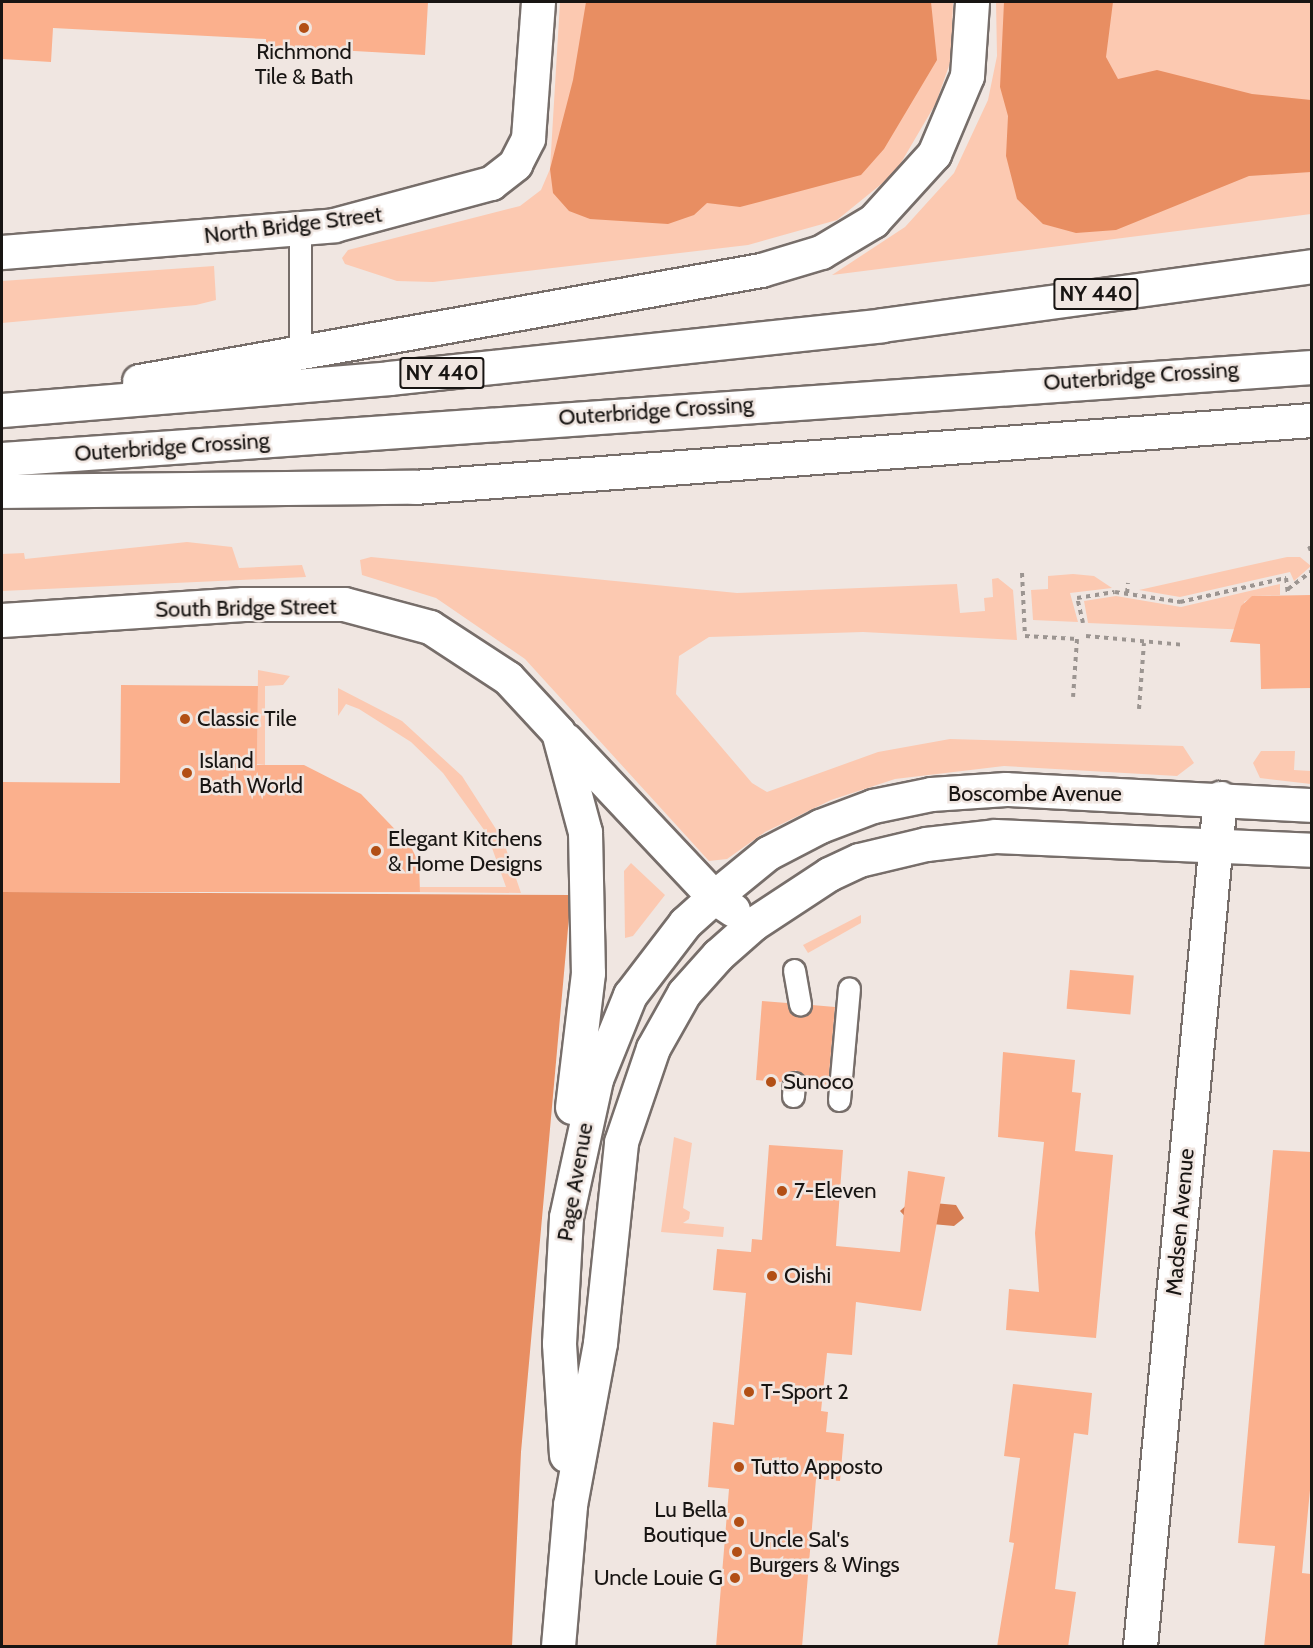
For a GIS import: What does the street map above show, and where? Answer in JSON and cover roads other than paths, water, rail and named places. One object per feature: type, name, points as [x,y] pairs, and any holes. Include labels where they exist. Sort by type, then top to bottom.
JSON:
[{"type":"main road","name":"North Bridge Street","points":[[2,252],[300,229],[408,209],[504,176],[528,138],[538,2]]},
{"type":"main road","points":[[2,410],[300,349],[761,270],[847,239],[914,182],[950,124],[967,76],[972,2]]},
{"type":"main road","name":"NY 440","points":[[2,410],[389,378],[882,326],[1311,266]]},
{"type":"main road","points":[[882,326],[1060,314],[1311,285]]},
{"type":"main road","name":"Outerbridge Crossing","points":[[2,459],[1311,367]]},
{"type":"main road","points":[[2,491],[414,487],[1311,420]]},
{"type":"main road","points":[[733,464],[891,471],[1311,441]]},
{"type":"main road","name":"South Bridge Street","points":[[2,620],[243,604],[344,604],[430,627],[508,678],[714,897],[753,924]]},
{"type":"main road","name":"South Bridge Street","points":[[558,732],[579,795],[589,874],[588,973],[568,1135],[566,1217]]},
{"type":"main road","name":"Boscombe Avenue","points":[[714,897],[794,839],[900,800],[1006,789],[1220,798],[1311,805]]},
{"type":"main road","name":"Madsen Avenue","points":[[1140,1647],[1220,798]]},
{"type":"main road","name":"Boscombe Avenue","points":[[753,924],[849,865],[926,843],[995,836],[1311,850]]},
{"type":"main road","name":"Page Avenue","points":[[570,1505],[559,1342],[566,1217],[581,1137],[613,1031],[655,959],[714,897]]},
{"type":"main road","name":"Page Avenue","points":[[558,1647],[570,1505],[600,1342],[615,1174],[629,1109],[653,1048],[684,993],[753,924]]},
{"type":"lane","points":[[300,229],[300,349]]},
{"type":"lane","points":[[794,970],[800,1004]]},
{"type":"lane","points":[[839,1100],[849,988]]},
{"type":"place","name":"Richmond Tile & Bath","points":[[304,28]]},
{"type":"place","name":"Classic Tile","points":[[185,719]]},
{"type":"place","name":"Island Bath World","points":[[187,773]]},
{"type":"place","name":"Elegant Kitchens & Home Designs","points":[[376,851]]},
{"type":"place","name":"Sunoco","points":[[771,1082]]},
{"type":"place","name":"7-Eleven","points":[[782,1191]]},
{"type":"place","name":"Oishi","points":[[772,1276]]},
{"type":"place","name":"T-Sport 2","points":[[749,1392]]},
{"type":"place","name":"Tutto Apposto","points":[[739,1467]]},
{"type":"place","name":"Lu Bella Boutique","points":[[739,1522]]},
{"type":"place","name":"Uncle Sal's Burgers & Wings","points":[[737,1552]]},
{"type":"place","name":"Uncle Louie G","points":[[735,1578]]}]
